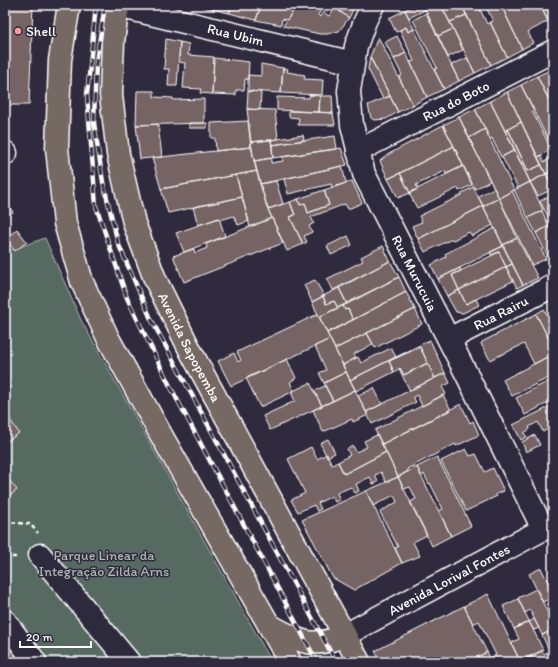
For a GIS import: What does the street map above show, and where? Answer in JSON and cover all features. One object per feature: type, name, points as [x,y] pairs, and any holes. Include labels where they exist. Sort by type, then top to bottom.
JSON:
[{"type":"main road","points":[[69,5],[60,60],[57,148],[65,223],[82,282],[108,338],[160,434],[290,662]]},
{"type":"main road","name":"Avenida Sapopemba","points":[[118,5],[111,95],[118,154],[134,223],[155,279],[191,352],[359,662]]},
{"type":"main road","points":[[269,625],[302,641],[318,643],[332,641],[345,635]]},
{"type":"street","name":"Rua Ubim","points":[[118,5],[353,63]]},
{"type":"street","name":"Rua Murucuia","points":[[373,5],[365,21],[356,46],[349,91],[352,125],[364,174],[548,527]]},
{"type":"street","name":"Rua do Boto","points":[[358,151],[553,51]]},
{"type":"street","name":"Rua Rairu","points":[[449,339],[553,286]]},
{"type":"street","name":"Avenida Lorival Fontes","points":[[345,635],[548,527]]},
{"type":"street","points":[[40,555],[129,662]]},
{"type":"street","points":[[5,621],[35,662]]},
{"type":"green space","name":"Parque Linear da Integração Zilda Arns","points":[[45,238],[81,320],[272,662],[10,662],[5,655],[5,244],[11,250]]},
{"type":"building","name":"Shell","points":[[5,5],[33,5],[29,105],[5,105]]},
{"type":"building","points":[[194,5],[232,5],[229,13]]},
{"type":"building","points":[[232,5],[261,5],[256,20],[229,13]]},
{"type":"building","points":[[261,5],[297,5],[287,20],[282,19],[281,25],[256,20]]},
{"type":"building","points":[[297,5],[320,5],[318,8],[321,10],[318,15],[320,17],[323,12],[329,16],[335,8],[349,18],[339,31],[327,34],[320,34],[283,26]]},
{"type":"building","points":[[331,5],[355,5],[349,18]]},
{"type":"building","points":[[415,5],[423,5],[425,10],[409,18],[405,10]]},
{"type":"building","points":[[423,5],[441,5],[453,29],[438,36]]},
{"type":"building","points":[[441,5],[462,5],[466,15],[450,22]]},
{"type":"building","points":[[462,5],[478,5],[487,24],[490,22],[507,57],[491,65]]},
{"type":"building","points":[[485,5],[501,5],[522,49],[507,57],[490,22],[493,21]]},
{"type":"building","points":[[501,5],[540,5],[548,21],[528,32],[533,43],[522,49]]},
{"type":"building","points":[[540,5],[553,5],[553,19],[548,21]]},
{"type":"building","points":[[405,10],[414,29],[408,32],[406,27],[396,32],[389,18]]},
{"type":"building","points":[[426,13],[459,81],[444,89],[434,70],[437,68],[413,20]]},
{"type":"building","points":[[466,15],[491,65],[475,73],[450,22]]},
{"type":"building","points":[[406,27],[408,32],[414,29],[444,89],[427,97],[410,62],[414,61],[400,30]]},
{"type":"building","points":[[453,29],[463,50],[448,57],[438,36]]},
{"type":"building","points":[[397,36],[406,53],[394,59],[385,42]]},
{"type":"building","points":[[378,37],[413,105],[398,112],[370,57]]},
{"type":"building","points":[[166,39],[180,42],[177,86],[168,86],[169,69],[164,69]]},
{"type":"building","points":[[180,42],[189,44],[188,55],[214,57],[212,94],[200,93],[201,89],[183,88],[185,63],[179,62]]},
{"type":"building","points":[[406,53],[427,97],[413,105],[399,77],[402,75],[394,59]]},
{"type":"building","points":[[370,57],[390,96],[383,99],[368,69]]},
{"type":"building","points":[[214,58],[249,62],[248,79],[245,79],[244,90],[236,90],[236,95],[212,94]]},
{"type":"building","points":[[467,58],[475,73],[459,81],[451,65]]},
{"type":"building","points":[[261,64],[283,68],[281,93],[248,91],[248,75],[261,76]]},
{"type":"building","points":[[283,68],[288,69],[287,72],[305,75],[304,79],[323,80],[322,95],[281,93]]},
{"type":"building","points":[[553,69],[553,108],[537,76]]},
{"type":"building","points":[[537,76],[553,108],[553,149],[521,85]]},
{"type":"building","points":[[521,85],[551,149],[538,157],[507,92]]},
{"type":"building","points":[[137,91],[154,91],[154,97],[173,98],[173,100],[204,99],[204,123],[136,125]]},
{"type":"building","points":[[248,91],[261,92],[260,110],[247,109]]},
{"type":"building","points":[[507,92],[521,122],[505,131],[490,101]]},
{"type":"building","points":[[310,95],[320,96],[319,112],[277,110],[277,97],[309,98]]},
{"type":"building","points":[[320,96],[332,96],[333,113],[319,112]]},
{"type":"building","points":[[390,96],[398,112],[386,119],[374,120],[371,118],[368,105]]},
{"type":"building","points":[[490,101],[515,150],[501,157],[475,109]]},
{"type":"building","points":[[247,109],[275,110],[278,139],[251,142]]},
{"type":"building","points":[[475,109],[485,129],[469,138],[459,117]]},
{"type":"building","points":[[289,111],[333,113],[335,125],[298,125],[299,118],[289,117]]},
{"type":"building","points":[[459,117],[490,181],[475,189],[443,125]]},
{"type":"building","points":[[248,121],[251,147],[216,151],[215,138],[211,138],[211,123]]},
{"type":"building","points":[[521,122],[541,165],[528,171],[508,129]]},
{"type":"building","points":[[189,123],[207,123],[207,128],[189,128]]},
{"type":"building","points":[[158,124],[162,157],[140,159],[136,125]]},
{"type":"building","points":[[443,125],[454,146],[388,179],[380,161],[387,155]]},
{"type":"building","points":[[485,129],[514,190],[499,198],[469,138]]},
{"type":"building","points":[[508,129],[528,171],[541,165],[546,174],[530,182],[505,131]]},
{"type":"building","points":[[303,135],[304,140],[272,145],[271,140]]},
{"type":"building","points":[[335,136],[337,149],[273,158],[272,145]]},
{"type":"building","points":[[271,140],[273,158],[254,161],[251,142]]},
{"type":"building","points":[[454,146],[463,166],[446,174],[445,171],[416,185],[418,189],[410,193],[400,173]]},
{"type":"building","points":[[251,147],[257,171],[161,189],[152,158]]},
{"type":"building","points":[[341,148],[347,165],[260,184],[254,161],[271,158],[271,163],[283,161],[282,157]]},
{"type":"building","points":[[515,150],[530,182],[518,188],[502,157]]},
{"type":"building","points":[[541,155],[544,162],[553,157],[553,170],[546,174],[538,157]]},
{"type":"building","points":[[342,166],[346,183],[332,188],[331,184],[288,194],[284,179]]},
{"type":"building","points":[[463,166],[472,185],[459,191],[458,188],[417,208],[409,193]]},
{"type":"building","points":[[553,170],[553,188],[546,174]]},
{"type":"building","points":[[257,171],[267,208],[272,218],[250,227],[236,175]]},
{"type":"building","points":[[400,173],[410,193],[398,198],[388,179]]},
{"type":"building","points":[[546,174],[553,189],[538,196],[530,182]]},
{"type":"building","points":[[236,175],[242,197],[168,213],[161,189]]},
{"type":"building","points":[[276,181],[283,204],[268,209],[260,184]]},
{"type":"building","points":[[352,181],[362,203],[348,209],[345,204],[311,217],[314,223],[309,226],[312,232],[304,236],[307,242],[303,244],[290,217],[295,215],[290,202],[298,199],[300,205],[305,203],[308,213],[329,205],[324,190]]},
{"type":"building","points":[[530,182],[543,210],[528,218],[514,190]]},
{"type":"building","points":[[473,187],[483,206],[418,239],[412,226],[422,222],[419,216],[462,195],[462,193]]},
{"type":"building","points":[[494,188],[499,198],[483,206],[478,196]]},
{"type":"building","points":[[324,190],[329,205],[308,213],[305,203],[300,205],[298,199]]},
{"type":"building","points":[[512,191],[546,259],[532,265],[499,198]]},
{"type":"building","points":[[553,194],[553,227],[540,201]]},
{"type":"building","points":[[242,197],[249,221],[238,225],[234,216],[220,220],[219,218],[198,225],[193,207]]},
{"type":"building","points":[[499,198],[517,238],[503,245],[483,206]]},
{"type":"building","points":[[5,202],[13,212],[5,218]]},
{"type":"building","points":[[290,202],[295,215],[290,217],[303,244],[287,251],[268,209]]},
{"type":"building","points":[[483,206],[493,225],[472,236],[469,232],[425,252],[418,239]]},
{"type":"building","points":[[542,211],[549,226],[536,233],[528,218]]},
{"type":"building","points":[[219,218],[225,236],[184,252],[176,233]]},
{"type":"building","points":[[272,218],[283,243],[184,282],[173,256],[194,249],[195,253],[207,248],[206,244]]},
{"type":"building","points":[[549,226],[553,234],[553,267],[536,233]]},
{"type":"building","points":[[495,228],[503,246],[438,279],[431,265],[446,257],[445,254]]},
{"type":"building","points":[[17,229],[27,242],[15,251],[5,239]]},
{"type":"building","points":[[348,236],[352,245],[331,255],[327,246]]},
{"type":"building","points":[[517,238],[538,278],[523,285],[503,245]]},
{"type":"building","points":[[383,246],[390,261],[333,290],[327,279],[363,261],[361,257]]},
{"type":"building","points":[[503,246],[512,264],[506,267],[499,252],[491,255],[490,252]]},
{"type":"building","points":[[499,252],[506,267],[459,290],[452,275]]},
{"type":"building","points":[[390,261],[399,277],[347,304],[339,288]]},
{"type":"building","points":[[512,264],[523,285],[517,288],[506,267]]},
{"type":"building","points":[[506,267],[513,281],[466,304],[459,290]]},
{"type":"building","points":[[460,268],[461,271],[452,275],[459,290],[447,296],[438,279]]},
{"type":"building","points":[[399,277],[406,292],[353,320],[348,309],[345,310],[343,305]]},
{"type":"building","points":[[315,280],[324,296],[312,302],[304,285]]},
{"type":"building","points":[[339,288],[347,304],[338,308],[334,301],[326,304],[323,296]]},
{"type":"building","points":[[459,290],[466,304],[476,299],[479,305],[463,313],[456,312],[447,296]]},
{"type":"building","points":[[406,292],[415,309],[335,349],[327,333]]},
{"type":"building","points":[[323,296],[326,304],[334,301],[338,308],[319,317],[312,302]]},
{"type":"building","points":[[343,305],[345,310],[348,309],[353,320],[327,333],[319,317]]},
{"type":"building","points":[[415,309],[422,324],[375,348],[367,333]]},
{"type":"building","points":[[544,309],[551,322],[553,321],[553,347],[536,314]]},
{"type":"building","points":[[318,314],[330,339],[231,386],[218,361],[234,353],[238,362],[241,360],[237,352]]},
{"type":"building","points":[[536,314],[553,347],[553,354],[534,364],[524,344],[490,360],[481,344],[482,342]]},
{"type":"building","points":[[367,333],[373,344],[354,354],[356,358],[343,365],[335,349]]},
{"type":"building","points":[[330,339],[346,372],[324,383],[319,373],[326,370],[315,346]]},
{"type":"building","points":[[430,340],[445,373],[435,378],[420,347],[389,361],[394,372],[356,391],[350,380]]},
{"type":"building","points":[[420,347],[428,363],[404,375],[400,368],[394,372],[389,361]]},
{"type":"building","points":[[391,348],[396,357],[350,380],[343,365],[358,357],[361,363]]},
{"type":"building","points":[[553,354],[553,379],[552,380],[550,377],[512,396],[503,380]]},
{"type":"building","points":[[287,359],[296,378],[290,382],[294,391],[260,407],[246,378]]},
{"type":"building","points":[[427,363],[435,378],[410,391],[399,369],[400,368],[404,375]]},
{"type":"building","points":[[346,372],[355,390],[333,401],[324,383]]},
{"type":"building","points":[[445,373],[450,383],[442,387],[446,394],[422,406],[417,395],[413,397],[416,402],[372,424],[366,412]]},
{"type":"building","points":[[553,379],[553,400],[525,415],[516,398]]},
{"type":"building","points":[[310,383],[322,406],[270,430],[263,416],[295,401],[291,392]]},
{"type":"building","points":[[325,386],[333,401],[322,406],[314,391]]},
{"type":"building","points":[[374,388],[382,404],[366,412],[358,396]]},
{"type":"building","points":[[355,390],[368,415],[353,422],[352,419],[323,432],[313,410]]},
{"type":"building","points":[[443,395],[451,410],[382,444],[375,430]]},
{"type":"building","points":[[461,404],[470,423],[473,421],[479,435],[456,446],[455,444],[407,469],[408,471],[398,477],[382,444]]},
{"type":"building","points":[[553,405],[553,423],[549,425],[550,428],[543,432],[538,422],[529,427],[530,429],[524,433],[527,437],[521,440],[513,425]]},
{"type":"building","points":[[5,413],[19,433],[5,443]]},
{"type":"building","points":[[377,435],[386,452],[344,474],[338,462],[350,455],[347,449],[353,446],[356,452],[367,447],[364,441]]},
{"type":"building","points":[[535,435],[540,445],[526,452],[522,442]]},
{"type":"building","points":[[328,439],[335,453],[327,457],[320,443]]},
{"type":"building","points":[[311,447],[317,459],[327,454],[332,465],[338,462],[344,474],[386,452],[398,477],[386,482],[381,472],[375,475],[378,482],[373,484],[370,477],[356,484],[359,491],[355,493],[351,487],[337,493],[340,500],[335,502],[332,496],[318,503],[321,509],[317,511],[314,505],[298,512],[291,500],[305,493],[288,459]]},
{"type":"building","points":[[466,449],[470,456],[476,454],[485,472],[493,468],[504,491],[466,511],[441,461]]},
{"type":"building","points":[[437,457],[471,526],[451,536],[439,511],[443,509],[430,483],[429,484],[424,474],[421,476],[417,467]]},
{"type":"building","points":[[417,467],[451,536],[432,546],[410,502],[416,499],[410,487],[404,489],[398,477]]},
{"type":"building","points":[[5,475],[17,490],[5,499]]},
{"type":"building","points":[[398,477],[427,535],[413,542],[420,556],[402,563],[395,548],[398,547],[380,512],[397,502],[394,495],[373,506],[366,491]]},
{"type":"building","points":[[366,491],[402,563],[354,590],[333,578],[302,520]]},
{"type":"building","points":[[541,568],[553,593],[553,597],[543,602],[529,574]]},
{"type":"building","points":[[553,577],[553,593],[547,580]]},
{"type":"building","points":[[536,589],[553,623],[553,630],[542,635],[530,610],[525,613],[518,598]]},
{"type":"building","points":[[488,594],[520,661],[519,662],[492,662],[490,658],[496,655],[479,621],[473,624],[464,606]]},
{"type":"building","points":[[518,599],[529,621],[514,629],[503,606]]},
{"type":"building","points":[[464,606],[487,652],[468,662],[381,662],[375,651]]},
{"type":"building","points":[[534,619],[539,628],[534,630],[529,622]]},
{"type":"building","points":[[529,621],[543,650],[520,661],[511,643],[519,639],[514,629]]},
{"type":"building","points":[[553,630],[553,645],[548,648],[542,635]]},
{"type":"building","points":[[17,647],[27,662],[6,662],[5,655]]},
{"type":"building","points":[[553,649],[553,662],[533,662],[530,657],[542,651],[544,654]]},
{"type":"building","points":[[487,652],[492,662],[468,662]]},
{"type":"building","points":[[530,657],[533,662],[519,662],[520,661]]},
{"type":"railway","points":[[96,5],[87,95],[96,206],[127,298],[170,386],[317,662]]},
{"type":"railway","points":[[105,5],[96,62],[94,123],[103,182],[118,243],[151,319],[336,662]]},
{"type":"place","name":"Shell","points":[[18,31]]}]
